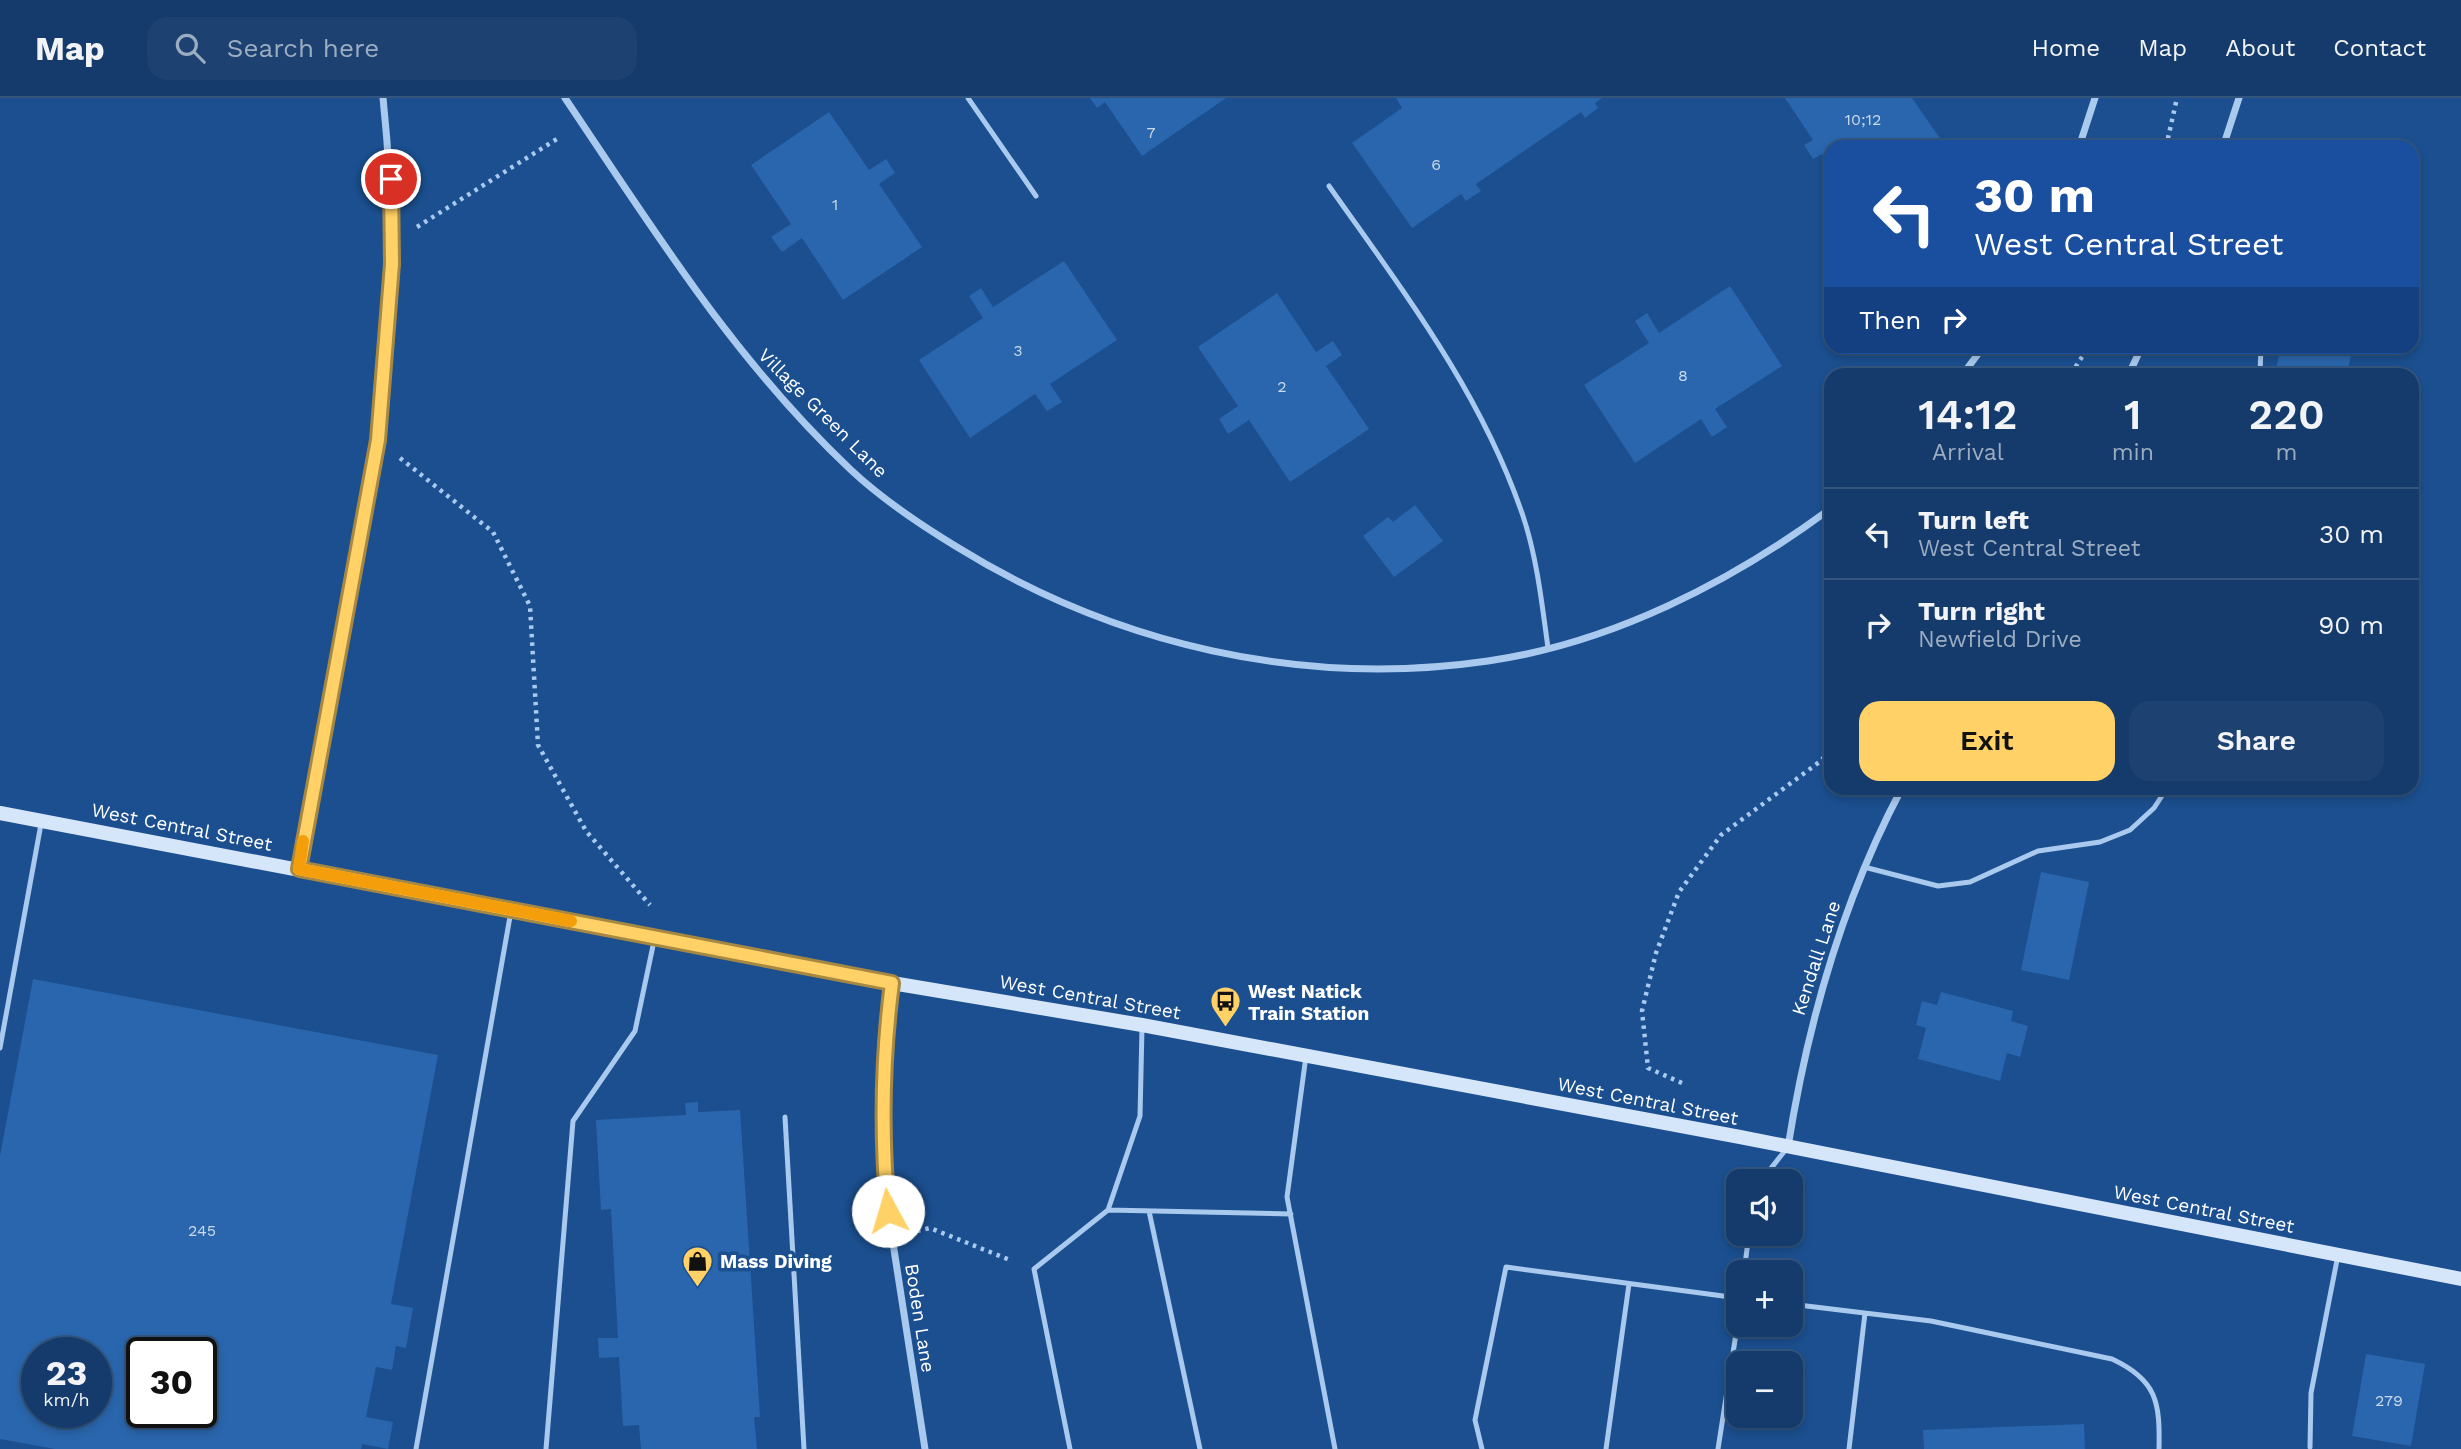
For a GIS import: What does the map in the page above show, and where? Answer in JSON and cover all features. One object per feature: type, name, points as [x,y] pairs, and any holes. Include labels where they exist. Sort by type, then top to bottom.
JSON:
[{"type":"main road","name":"West Central Street","points":[[0,813],[892,983],[1142,1025],[1788,1147],[2461,1279]]},
{"type":"street","points":[[299,869],[378,440],[392,243],[391,179],[383,98]]},
{"type":"street","name":"Village Green Lane","points":[[565,98],[708,310],[800,418],[853,472],[909,517],[1031,590],[1144,635],[1215,653],[1285,664],[1353,668],[1489,661],[1548,648],[1669,605],[1726,577],[1782,544],[1824,513]]},
{"type":"street","points":[[2081,140],[2095,98]]},
{"type":"street","points":[[2225,140],[2239,98]]},
{"type":"street","name":"Kendall Lane","points":[[1788,1147],[1802,1059],[1821,987],[1864,867],[1899,795]]},
{"type":"street","name":"Boden Lane","points":[[892,983],[884,1039],[881,1143],[892,1237],[925,1449]]},
{"type":"lane","points":[[968,98],[1036,196]]},
{"type":"lane","points":[[1329,186],[1433,332],[1471,394],[1523,518],[1538,582],[1548,648]]},
{"type":"lane","points":[[1864,867],[1938,886],[1970,882],[2038,851],[2100,842],[2130,830],[2154,808],[2162,795]]},
{"type":"lane","points":[[0,1048],[42,821]]},
{"type":"lane","points":[[416,1449],[511,909]]},
{"type":"lane","points":[[546,1449],[573,1121],[635,1031],[655,938]]},
{"type":"lane","points":[[1070,1449],[1034,1269],[1108,1210],[1140,1116],[1142,1025]]},
{"type":"lane","points":[[1306,1056],[1287,1197],[1335,1449]]},
{"type":"lane","points":[[785,1117],[804,1449]]},
{"type":"lane","points":[[1771,1169],[1788,1147]]},
{"type":"lane","points":[[1108,1210],[1291,1214]]},
{"type":"lane","points":[[1150,1211],[1200,1449]]},
{"type":"lane","points":[[2310,1447],[2311,1393],[2338,1255]]},
{"type":"lane","points":[[1482,1449],[1475,1420],[1506,1267],[1726,1296]]},
{"type":"lane","points":[[1606,1449],[1629,1284]]},
{"type":"lane","points":[[1803,1306],[1931,1321],[2112,1359],[2137,1370],[2150,1387],[2160,1419],[2159,1449]]},
{"type":"lane","points":[[1849,1449],[1865,1313]]},
{"type":"lane","points":[[1718,1449],[1736,1337]]},
{"type":"path","points":[[2168,140],[2177,98]]},
{"type":"path","points":[[392,243],[582,123]]},
{"type":"path","points":[[378,440],[493,532],[530,606],[538,745],[586,831],[682,943]]},
{"type":"path","points":[[1682,1083],[1648,1068],[1642,1011],[1656,953],[1679,892],[1721,835],[1824,757]]},
{"type":"path","points":[[892,1237],[930,1228],[1034,1269]]},
{"type":"building","points":[[1090,98],[1226,98],[1142,156],[1105,102],[1097,108]]},
{"type":"building","points":[[1396,98],[1602,98],[1595,103],[1598,108],[1585,118],[1581,112],[1476,184],[1481,191],[1466,201],[1461,194],[1412,228],[1352,143],[1402,108]]},
{"type":"building","points":[[1785,98],[1912,98],[1941,140],[1824,140],[1824,157],[1822,154],[1813,159],[1804,145],[1813,140]]},
{"type":"building","points":[[829,112],[869,170],[886,159],[895,173],[879,184],[922,247],[843,300],[802,238],[782,252],[771,237],[791,224],[751,165]]},
{"type":"building","points":[[1064,261],[1117,340],[1050,384],[1062,402],[1047,411],[1035,394],[970,438],[919,360],[983,318],[969,296],[981,288],[993,307]]},
{"type":"building","points":[[1730,286],[1782,366],[1715,409],[1727,427],[1712,437],[1701,419],[1635,463],[1584,385],[1649,343],[1635,321],[1647,313],[1659,333]]},
{"type":"building","points":[[1277,293],[1316,352],[1333,341],[1342,355],[1326,366],[1369,429],[1290,482],[1249,420],[1228,434],[1219,419],[1238,406],[1198,347]]},
{"type":"building","points":[[2279,354],[2351,354],[2348,368],[2276,368]]},
{"type":"building","points":[[1415,505],[1443,541],[1394,577],[1363,536],[1388,517],[1393,522]]},
{"type":"building","points":[[2041,872],[2089,882],[2069,980],[2021,970]]},
{"type":"building","points":[[33,979],[438,1055],[391,1304],[413,1308],[406,1348],[396,1346],[392,1370],[376,1367],[366,1417],[393,1422],[388,1449],[362,1444],[361,1449],[55,1449],[0,1439],[0,1156]]},
{"type":"building","points":[[1941,992],[2013,1011],[2011,1021],[2028,1026],[2020,1057],[2007,1053],[2000,1081],[1918,1059],[1926,1028],[1916,1025],[1922,1001],[1937,1005]]},
{"type":"building","points":[[698,1102],[698,1112],[740,1110],[760,1417],[754,1417],[757,1449],[641,1449],[639,1425],[623,1426],[619,1357],[599,1358],[598,1338],[618,1338],[611,1209],[601,1210],[596,1120],[686,1115],[685,1103]]},
{"type":"building","points":[[2366,1354],[2425,1364],[2411,1446],[2352,1436]]},
{"type":"building","points":[[2084,1424],[2085,1449],[1924,1449],[1923,1430]]},
{"type":"slow traffic","points":[[303,841],[299,869],[571,921]]},
{"type":"place","name":"West Natick Train Station","points":[[1225,1029]]},
{"type":"place","name":"Mass Diving","points":[[697,1288]]},
{"type":"route","points":[[391,179],[392,264],[378,440],[299,869],[892,983],[884,1039],[881,1143],[888,1211]]}]
